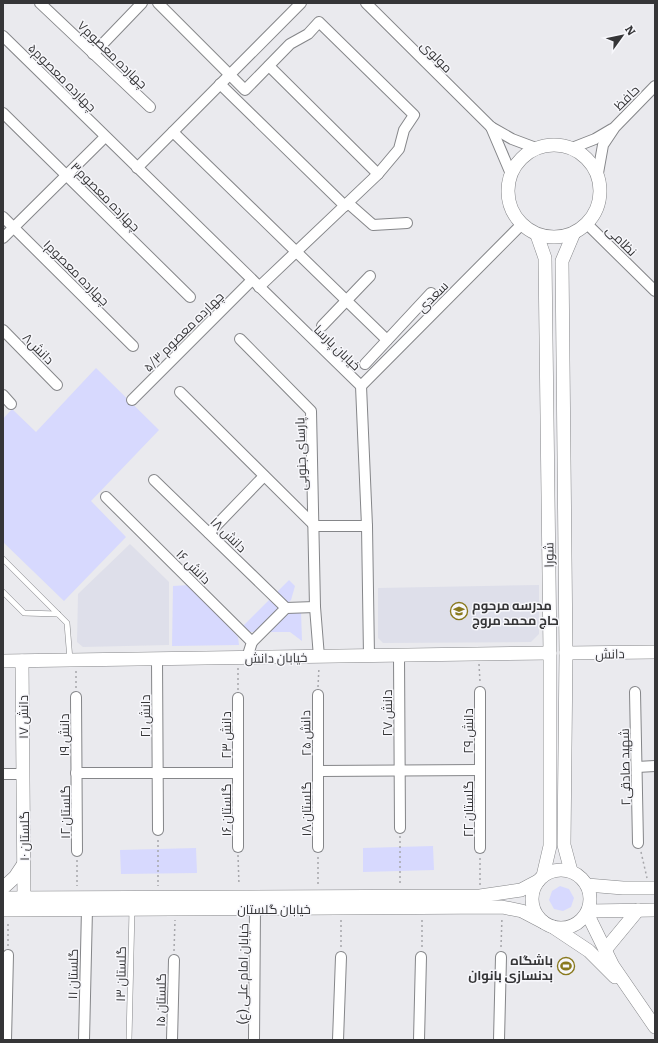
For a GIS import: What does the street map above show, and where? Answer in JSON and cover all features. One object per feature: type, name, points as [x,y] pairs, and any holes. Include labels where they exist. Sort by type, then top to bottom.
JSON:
[{"type":"street","name":"چهارده معصوم۷","points":[[40,3],[150,107]]},
{"type":"street","points":[[93,54],[142,3]]},
{"type":"street","points":[[158,3],[245,90],[269,66],[378,174]]},
{"type":"street","points":[[137,168],[301,3]]},
{"type":"street","name":"مولوی","points":[[366,3],[491,127]]},
{"type":"street","name":"چهارده معصوم ۵/۳","points":[[132,400],[256,284],[296,252],[378,174],[399,148],[404,130],[414,115],[319,22],[308,34],[290,44],[269,66]]},
{"type":"street","name":"چهارده معصوم۵","points":[[3,36],[105,137]]},
{"type":"street","points":[[220,84],[346,204],[373,226],[407,223]]},
{"type":"street","name":"حافظ","points":[[615,127],[655,86]]},
{"type":"street","name":"چهارده معصوم۳","points":[[3,113],[190,297]]},
{"type":"street","points":[[491,127],[512,139],[536,148]]},
{"type":"street","points":[[491,127],[511,174]]},
{"type":"street","points":[[572,148],[595,139],[615,127]]},
{"type":"street","points":[[598,173],[587,158],[572,148],[554,144],[536,148],[521,158],[511,174],[507,192],[511,210],[522,225],[537,235],[555,238],[573,235],[588,225],[598,209],[601,191],[598,173],[603,145],[615,127]]},
{"type":"street","points":[[173,132],[387,340]]},
{"type":"street","points":[[3,238],[105,137]]},
{"type":"street","name":"خیابان پارسا","points":[[105,137],[361,386],[367,526],[369,656]]},
{"type":"street","name":"چهارده معصوم۱","points":[[3,217],[133,346]]},
{"type":"street","name":"سعدی","points":[[361,386],[522,225]]},
{"type":"street","name":"نظامی","points":[[588,225],[655,291]]},
{"type":"street","name":"شورا","points":[[537,235],[545,258],[550,653],[550,846],[540,878]]},
{"type":"street","name":"شورا","points":[[571,871],[564,845],[566,653],[562,260],[573,235]]},
{"type":"street","points":[[545,258],[554,256],[562,260]]},
{"type":"street","points":[[322,326],[370,276]]},
{"type":"street","points":[[365,364],[431,293]]},
{"type":"street","name":"دانش۸","points":[[3,330],[58,385]]},
{"type":"street","name":"پارسای جنوبی","points":[[240,339],[311,411],[315,526],[315,607],[319,657]]},
{"type":"street","points":[[180,392],[315,526],[367,526]]},
{"type":"street","points":[[3,395],[11,404]]},
{"type":"street","points":[[209,533],[264,476]]},
{"type":"street","name":"دانش ۱۸","points":[[154,480],[286,608]]},
{"type":"street","name":"دانش ۱۶","points":[[106,497],[252,642]]},
{"type":"street","points":[[242,658],[252,642],[286,608],[315,607]]},
{"type":"street","name":"دانش","points":[[566,653],[655,652]]},
{"type":"street","name":"خیابان دانش","points":[[3,661],[550,653]]},
{"type":"street","name":"دانش ۲۷","points":[[399,656],[400,828]]},
{"type":"street","name":"دانش ۲۱","points":[[157,659],[158,830]]},
{"type":"street","name":"دانش ۱۷","points":[[22,661],[23,774]]},
{"type":"street","name":"دانش ۲۹","points":[[480,692],[480,770]]},
{"type":"street","name":"شهید صادقی۲","points":[[635,692],[638,842]]},
{"type":"street","name":"دانش ۲۵","points":[[318,695],[319,771]]},
{"type":"street","name":"دانش ۱۹","points":[[76,697],[76,773]]},
{"type":"street","name":"دانش ۲۳","points":[[238,698],[238,773]]},
{"type":"street","points":[[637,766],[655,766]]},
{"type":"street","points":[[319,771],[480,770]]},
{"type":"street","name":"گلستان ۲۲","points":[[480,770],[480,848]]},
{"type":"street","name":"گلستان ۱۸","points":[[318,847],[319,771]]},
{"type":"street","points":[[76,773],[238,773]]},
{"type":"street","name":"گلستان ۱۲","points":[[76,773],[77,851]]},
{"type":"street","name":"گلستان ۱۶","points":[[238,773],[238,847]]},
{"type":"street","points":[[3,774],[23,774]]},
{"type":"street","name":"گلستان ۱۰","points":[[23,774],[24,899]]},
{"type":"street","points":[[3,888],[15,877],[24,865]]},
{"type":"street","points":[[556,870],[571,871],[580,876],[587,885],[590,896],[587,912],[582,920],[573,926],[563,928],[548,925],[536,913],[532,902],[533,891],[540,878],[556,870]]},
{"type":"street","name":"خیابان گلستان","points":[[5,906],[24,899],[480,896],[521,890],[540,878]]},
{"type":"street","points":[[587,885],[623,888],[652,888]]},
{"type":"street","points":[[623,888],[618,899],[623,910]]},
{"type":"street","name":"خیابان گلستان","points":[[5,906],[87,909],[502,907],[522,911],[548,925],[589,951],[634,997]]},
{"type":"street","name":"خیابان امام علی (ع)","points":[[254,1040],[255,908]]},
{"type":"street","name":"گلستان ۱۱","points":[[84,1040],[87,909]]},
{"type":"street","points":[[605,950],[638,910]]},
{"type":"street","points":[[587,912],[655,910]]},
{"type":"street","points":[[587,912],[605,950],[634,997],[655,1027]]},
{"type":"street","points":[[6,1040],[8,955]]},
{"type":"street","points":[[338,1040],[341,957]]},
{"type":"street","points":[[419,1040],[421,957]]},
{"type":"street","points":[[499,1040],[501,957]]},
{"type":"street","name":"گلستان ۱۵","points":[[172,1040],[174,960]]},
{"type":"lane","points":[[3,559],[67,624],[73,660]]},
{"type":"lane","points":[[3,592],[24,613],[58,614]]},
{"type":"lane","name":"گلستان ۱۳","points":[[129,1040],[132,909]]},
{"type":"path","points":[[479,654],[480,692]]},
{"type":"path","points":[[318,695],[319,657]]},
{"type":"path","points":[[238,698],[242,658]]},
{"type":"path","points":[[73,660],[76,697]]},
{"type":"path","points":[[400,828],[400,896]]},
{"type":"path","points":[[158,830],[158,898]]},
{"type":"path","points":[[638,842],[652,888]]},
{"type":"path","points":[[238,847],[238,897]]},
{"type":"path","points":[[318,847],[318,897]]},
{"type":"path","points":[[480,848],[480,896]]},
{"type":"path","points":[[77,851],[77,898]]},
{"type":"path","points":[[5,906],[8,955]]},
{"type":"path","points":[[341,957],[342,907]]},
{"type":"path","points":[[421,957],[422,907]]},
{"type":"path","points":[[501,957],[502,907]]},
{"type":"path","points":[[174,960],[175,909]]},
{"type":"shaded area","points":[[96,368],[159,430],[91,501],[126,537],[64,601],[3,542],[3,419],[12,409],[36,432]]},
{"type":"shaded area","points":[[130,544],[169,582],[169,645],[83,647],[77,642],[78,594]]},
{"type":"shaded area","points":[[289,580],[295,586],[291,600],[260,632],[250,632],[243,626]]},
{"type":"shaded area","points":[[189,585],[238,637],[239,645],[172,646],[173,586]]},
{"type":"shaded area","name":"مدرسه مرحوم حاج محمد مروج","points":[[539,585],[539,634],[531,642],[383,643],[378,638],[378,588]]},
{"type":"shaded area","points":[[301,611],[302,641],[290,632],[269,632],[287,612]]},
{"type":"shaded area","points":[[433,846],[434,870],[363,872],[363,848]]},
{"type":"shaded area","points":[[196,848],[197,873],[121,874],[120,850]]},
{"type":"shaded area","points":[[560,886],[569,889],[574,898],[571,907],[563,911],[554,909],[549,900],[552,891]]},
{"type":"place","name":"مدرسه مرحوم حاج محمد مروج","points":[[459,611]]},
{"type":"place","name":"باشگاه بدنسازی بانوان","points":[[566,966]]}]
